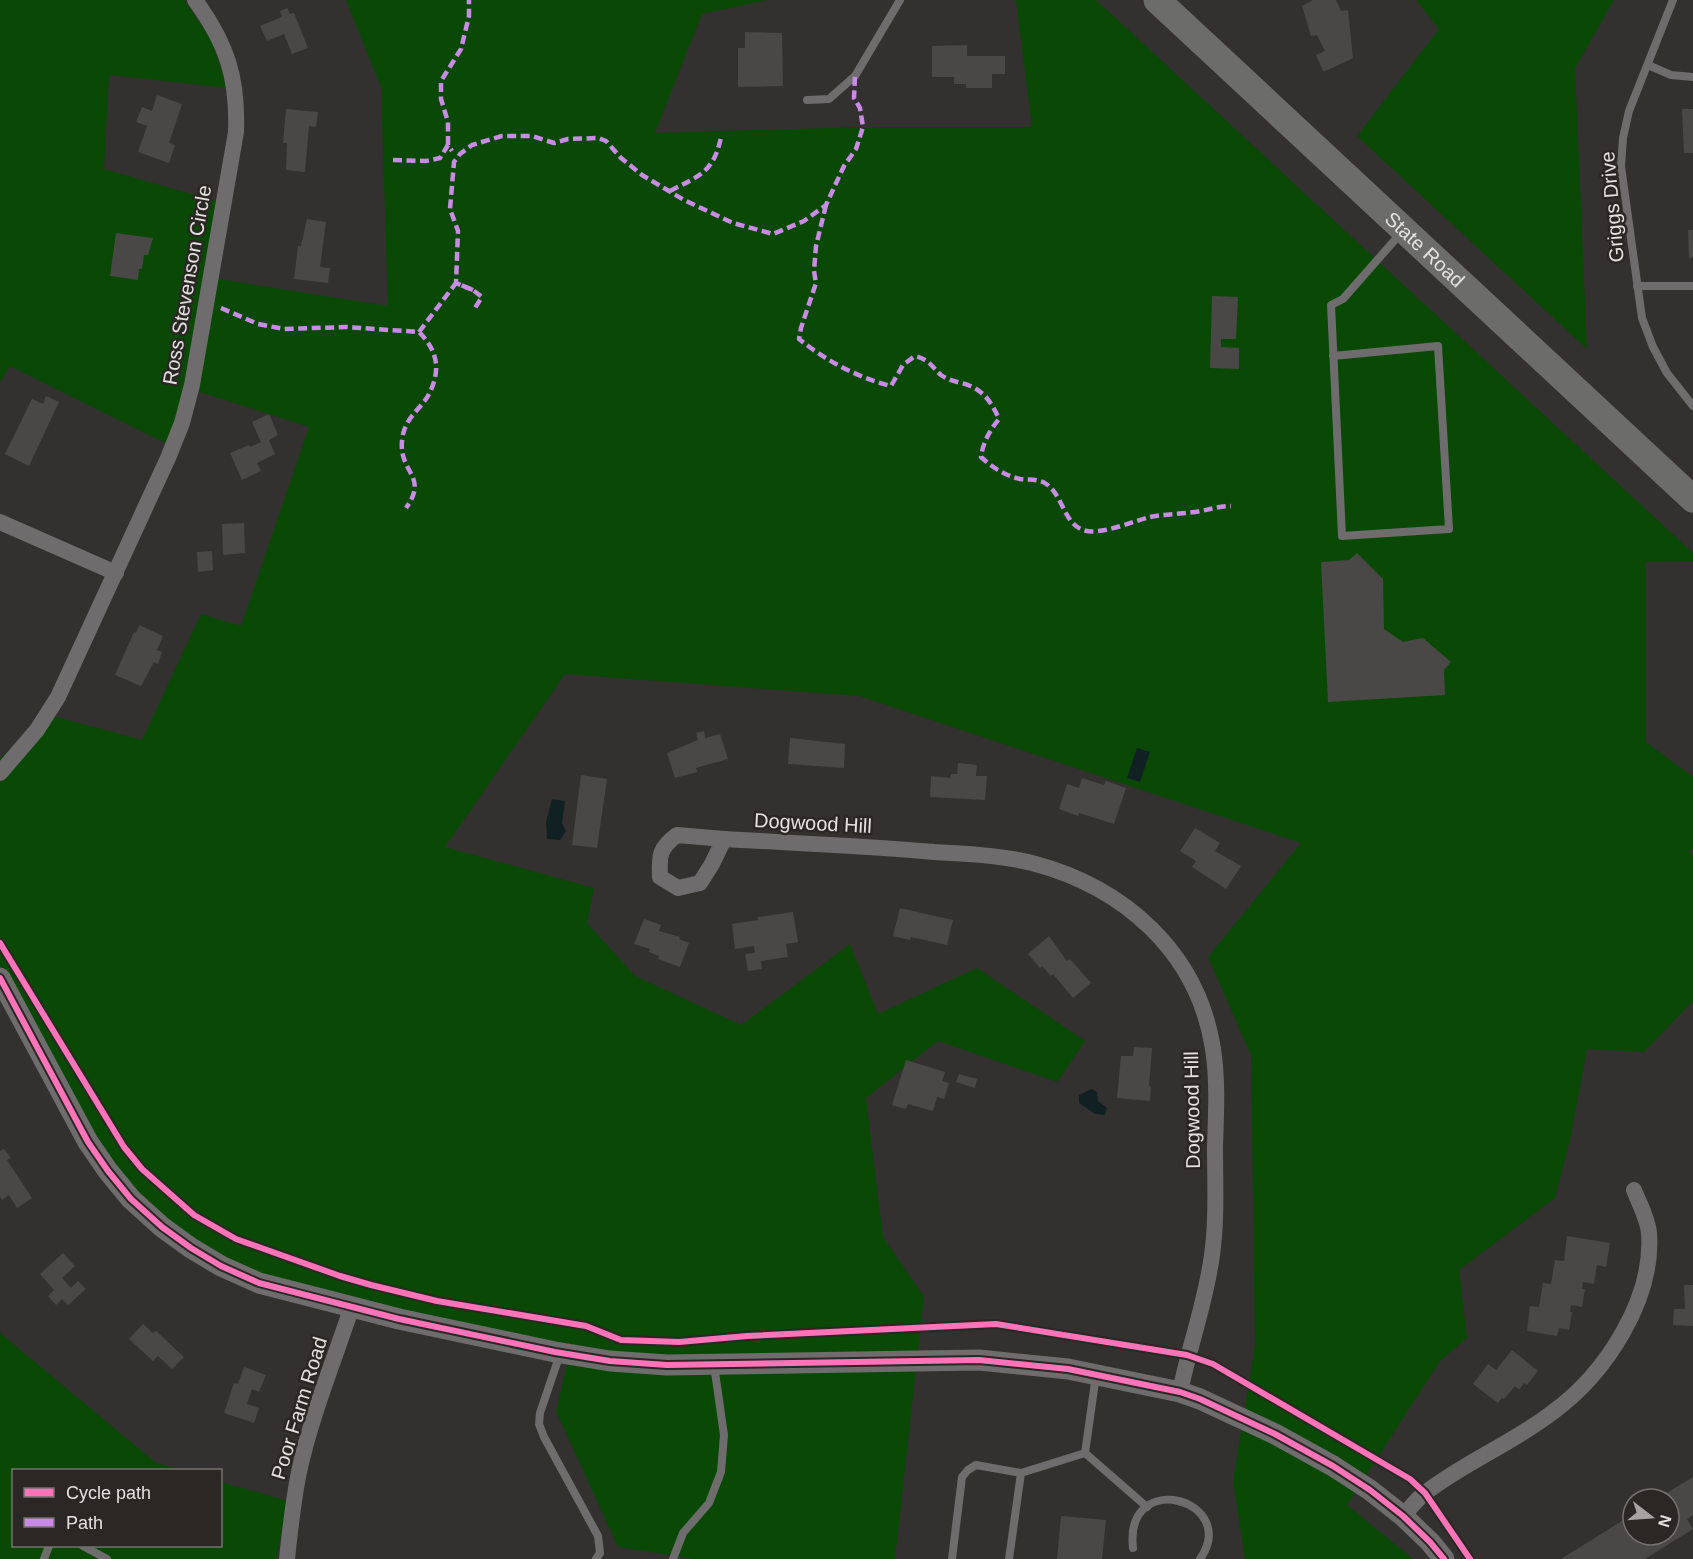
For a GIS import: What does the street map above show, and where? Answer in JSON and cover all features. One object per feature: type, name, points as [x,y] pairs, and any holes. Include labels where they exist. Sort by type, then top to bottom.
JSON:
[{"type":"highway","name":"State Road","points":[[1157,0],[1693,500]]},
{"type":"street","name":"Ross Stevenson Circle","points":[[0,773],[37,730],[58,697],[168,458],[182,423],[192,385],[236,132],[237,105],[234,78],[226,52],[212,24],[195,0]]},
{"type":"street","points":[[0,522],[116,573]]},
{"type":"street","name":"Dogwood Hill","points":[[724,839],[842,844],[997,857],[1030,862],[1092,885],[1147,922],[1162,939],[1181,963],[1196,990],[1207,1020],[1214,1050],[1216,1080],[1212,1255],[1180,1392]]},
{"type":"street","points":[[0,978],[88,1142],[108,1172],[131,1199],[162,1227],[221,1266],[259,1283],[560,1353],[610,1361],[655,1365],[979,1360],[1068,1369],[1180,1392],[1275,1434],[1333,1466],[1370,1490],[1403,1516],[1444,1559]]},
{"type":"street","points":[[1403,1516],[1425,1493],[1553,1413],[1577,1392],[1598,1368],[1627,1324],[1644,1282],[1649,1257],[1650,1230],[1634,1190]]},
{"type":"street","name":"Poor Farm Road","points":[[287,1559],[298,1473],[309,1431],[352,1306]]},
{"type":"lane","points":[[807,100],[829,99],[855,76],[900,0]]},
{"type":"lane","name":"Griggs Drive","points":[[1673,0],[1629,111],[1623,138],[1621,165],[1642,318],[1667,373],[1693,406]]},
{"type":"lane","points":[[1648,65],[1671,75],[1693,77]]},
{"type":"lane","points":[[1333,356],[1438,346],[1449,529],[1342,536],[1330,305],[1343,299],[1403,230]]},
{"type":"lane","points":[[1637,286],[1693,286]]},
{"type":"lane","points":[[560,1353],[540,1413],[539,1424],[598,1536],[600,1554],[596,1559]]},
{"type":"lane","points":[[673,1559],[683,1533],[710,1503],[721,1472],[724,1435],[714,1364]]},
{"type":"lane","points":[[1085,1453],[1096,1374]]},
{"type":"lane","points":[[952,1559],[962,1477],[968,1470],[976,1466],[1021,1473],[1085,1453]]},
{"type":"lane","points":[[1085,1453],[1147,1507]]},
{"type":"lane","points":[[1009,1559],[1021,1473]]},
{"type":"lane","points":[[1133,1548],[1133,1528],[1138,1516],[1158,1500],[1171,1499],[1183,1501],[1194,1507],[1203,1517],[1208,1540],[1205,1552],[1200,1559]]},
{"type":"lane","points":[[85,1547],[103,1558]]},
{"type":"green space","points":[[0,0],[184,0],[212,41],[227,88],[109,75],[104,169],[219,202],[206,277],[388,306],[381,87],[346,0],[767,0],[702,14],[655,133],[863,127],[1032,127],[1016,0],[1096,0],[1693,553],[1693,561],[1646,562],[1646,742],[1693,777],[1693,849],[1689,850],[1693,857],[1693,1001],[1644,1052],[1587,1049],[1570,1140],[1555,1198],[1459,1270],[1467,1338],[1440,1361],[1347,1505],[1413,1559],[1245,1559],[1233,1481],[1255,1345],[1251,1055],[1208,957],[1301,843],[859,696],[565,674],[445,847],[594,888],[587,923],[635,976],[741,1025],[850,944],[878,1014],[977,968],[1085,1041],[1057,1082],[938,1041],[866,1098],[883,1237],[924,1297],[895,1559],[695,1559],[618,1547],[556,1411],[570,1352],[220,1263],[124,1189],[0,983],[0,758],[49,715],[142,740],[201,614],[241,626],[309,427],[194,390],[171,446],[10,366],[0,382]]},
{"type":"green space","points":[[1416,0],[1614,0],[1575,68],[1587,349],[1357,136],[1439,29]]},
{"type":"green space","points":[[0,1333],[156,1463],[178,1469],[12,1469],[12,1547],[222,1547],[222,1482],[288,1501],[276,1559],[0,1559]]},
{"type":"shaded area","points":[[1137,748],[1150,752],[1140,782],[1127,778]]},
{"type":"shaded area","points":[[552,799],[565,801],[562,823],[566,831],[560,840],[547,839],[546,822]]},
{"type":"shaded area","points":[[1092,1089],[1097,1092],[1098,1101],[1107,1108],[1105,1115],[1095,1114],[1079,1103],[1079,1095]]},
{"type":"building","points":[[1313,0],[1336,0],[1341,11],[1348,10],[1353,58],[1323,71],[1316,55],[1325,51],[1317,35],[1311,36],[1302,6]]},
{"type":"building","points":[[287,8],[290,14],[294,13],[308,48],[292,54],[284,34],[267,41],[260,26],[282,17],[280,11]]},
{"type":"building","points":[[745,32],[782,33],[783,86],[738,87],[738,48],[745,48]]},
{"type":"building","points":[[967,45],[967,56],[1005,56],[1005,74],[992,74],[992,88],[966,88],[966,84],[954,84],[954,77],[932,77],[932,46]]},
{"type":"building","points":[[157,95],[182,104],[169,143],[175,145],[169,163],[138,152],[147,126],[136,122],[142,107],[152,111]]},
{"type":"building","points":[[286,109],[318,112],[316,127],[309,126],[305,172],[286,170],[287,143],[283,143]]},
{"type":"building","points":[[1682,109],[1693,109],[1693,153],[1684,153]]},
{"type":"building","points":[[307,219],[326,222],[320,267],[330,268],[328,283],[294,279],[298,246],[301,246]]},
{"type":"building","points":[[1688,230],[1693,230],[1693,257],[1689,258]]},
{"type":"building","points":[[116,233],[153,238],[148,255],[144,255],[142,269],[139,269],[138,280],[110,276]]},
{"type":"building","points":[[1212,296],[1238,297],[1236,339],[1221,339],[1221,347],[1239,348],[1239,369],[1210,368]]},
{"type":"building","points":[[46,396],[59,402],[29,466],[5,454],[32,399],[43,404]]},
{"type":"building","points":[[269,414],[278,435],[269,440],[275,454],[257,463],[261,471],[242,480],[230,453],[261,442],[252,422]]},
{"type":"building","points":[[244,523],[245,553],[223,555],[222,524]]},
{"type":"building","points":[[212,551],[213,570],[198,572],[197,552]]},
{"type":"building","points":[[1357,553],[1383,579],[1384,629],[1403,642],[1423,638],[1451,662],[1444,670],[1445,695],[1328,702],[1321,562],[1349,560]]},
{"type":"building","points":[[139,625],[163,636],[157,650],[162,652],[158,664],[154,662],[141,686],[115,675]]},
{"type":"building","points":[[704,731],[705,738],[720,734],[728,759],[696,768],[697,772],[675,778],[667,753],[698,740],[696,733]]},
{"type":"building","points":[[790,738],[845,744],[844,768],[788,764]]},
{"type":"building","points":[[958,763],[977,765],[976,776],[987,776],[985,800],[930,797],[931,776],[950,778],[951,774],[957,774]]},
{"type":"building","points":[[581,775],[607,779],[597,848],[572,845]]},
{"type":"building","points":[[1082,778],[1104,785],[1106,781],[1126,788],[1114,824],[1059,809],[1067,784],[1079,788]]},
{"type":"building","points":[[1195,828],[1220,843],[1215,851],[1241,866],[1226,889],[1192,867],[1196,861],[1180,851]]},
{"type":"building","points":[[900,908],[953,920],[947,945],[911,937],[910,940],[893,936]]},
{"type":"building","points":[[793,912],[798,942],[786,944],[788,957],[761,961],[762,969],[748,971],[745,954],[755,953],[754,946],[735,949],[732,924],[758,920],[758,917]]},
{"type":"building","points":[[644,919],[661,925],[659,931],[680,937],[679,939],[689,943],[680,967],[658,959],[659,956],[649,952],[650,949],[634,944]]},
{"type":"building","points":[[1049,936],[1067,961],[1070,959],[1091,983],[1073,998],[1053,974],[1051,976],[1042,966],[1040,968],[1028,954]]},
{"type":"building","points":[[1134,1047],[1152,1048],[1150,1101],[1117,1098],[1121,1056],[1133,1056]]},
{"type":"building","points":[[906,1060],[945,1072],[942,1081],[949,1083],[944,1099],[937,1097],[933,1111],[908,1104],[906,1109],[892,1105]]},
{"type":"building","points":[[959,1074],[977,1079],[975,1088],[956,1082]]},
{"type":"building","points":[[4,1149],[11,1158],[7,1160],[32,1198],[17,1208],[9,1195],[2,1200],[0,1197],[0,1151]]},
{"type":"building","points":[[1567,1236],[1610,1243],[1606,1267],[1597,1265],[1594,1284],[1583,1282],[1582,1289],[1585,1289],[1582,1307],[1571,1305],[1569,1330],[1559,1328],[1557,1336],[1527,1331],[1530,1306],[1539,1307],[1543,1283],[1551,1284],[1555,1260],[1564,1261]]},
{"type":"building","points":[[63,1253],[75,1266],[62,1278],[71,1288],[78,1281],[86,1289],[68,1305],[62,1299],[56,1305],[48,1296],[54,1290],[40,1274]]},
{"type":"building","points":[[1684,1285],[1693,1285],[1693,1326],[1673,1325],[1674,1309],[1685,1309]]},
{"type":"building","points":[[143,1324],[153,1333],[156,1331],[184,1357],[172,1369],[158,1356],[153,1361],[129,1339]]},
{"type":"building","points":[[1512,1350],[1538,1371],[1527,1385],[1524,1383],[1519,1390],[1515,1386],[1498,1403],[1473,1384],[1488,1364],[1496,1370]]},
{"type":"building","points":[[244,1367],[266,1375],[259,1392],[252,1389],[247,1404],[259,1408],[254,1423],[224,1413],[234,1383],[238,1384]]},
{"type":"building","points":[[1693,1477],[1693,1515],[1687,1519],[1693,1529],[1681,1536],[1681,1487],[1677,1487]]},
{"type":"building","points":[[1061,1516],[1106,1520],[1102,1559],[1057,1559]]},
{"type":"building","points":[[1621,1522],[1621,1547],[1664,1547],[1645,1559],[1561,1559]]},
{"type":"marked path","points":[[448,145],[448,122],[441,99],[441,81],[461,49],[469,16],[469,0]]},
{"type":"marked path","points":[[473,290],[456,283],[458,231],[450,209],[454,162],[472,145],[502,136],[532,136],[554,143],[568,139],[598,138],[606,141],[621,158],[642,175],[684,200],[733,223],[773,234],[804,221],[826,205],[844,166],[856,149],[863,127],[860,108],[854,98],[855,76]]},
{"type":"marked path","points":[[670,191],[704,172],[714,158],[721,137]]},
{"type":"marked path","points":[[393,160],[426,161],[440,158],[448,145],[452,151]]},
{"type":"marked path","points":[[826,205],[816,246],[814,271],[816,283],[799,339],[809,347],[854,373],[891,386],[903,365],[915,356],[927,361],[944,377],[979,391],[990,403],[999,419],[987,436],[981,457],[994,468],[1009,475],[1020,479],[1040,481],[1050,487],[1071,521],[1083,530],[1098,531],[1150,517],[1231,506]]},
{"type":"marked path","points":[[419,332],[456,283],[473,290],[482,297],[473,311]]},
{"type":"marked path","points":[[221,308],[258,324],[284,329],[346,327],[419,332],[425,338],[433,352],[436,374],[428,397],[410,419],[403,432],[402,452],[412,474],[415,489],[406,508]]},
{"type":"cycle path","points":[[0,943],[124,1147],[142,1169],[194,1215],[236,1239],[371,1285],[437,1301],[586,1326],[621,1340],[679,1342],[747,1336],[996,1324],[1187,1355],[1213,1364],[1410,1479],[1425,1493],[1470,1559]]},
{"type":"cycle path","points":[[0,978],[88,1142],[131,1199],[162,1227],[191,1248],[221,1266],[259,1283],[399,1319],[555,1352],[610,1361],[667,1365],[979,1360],[1068,1369],[1180,1392],[1275,1434],[1333,1466],[1370,1490],[1403,1516],[1444,1559]]}]
